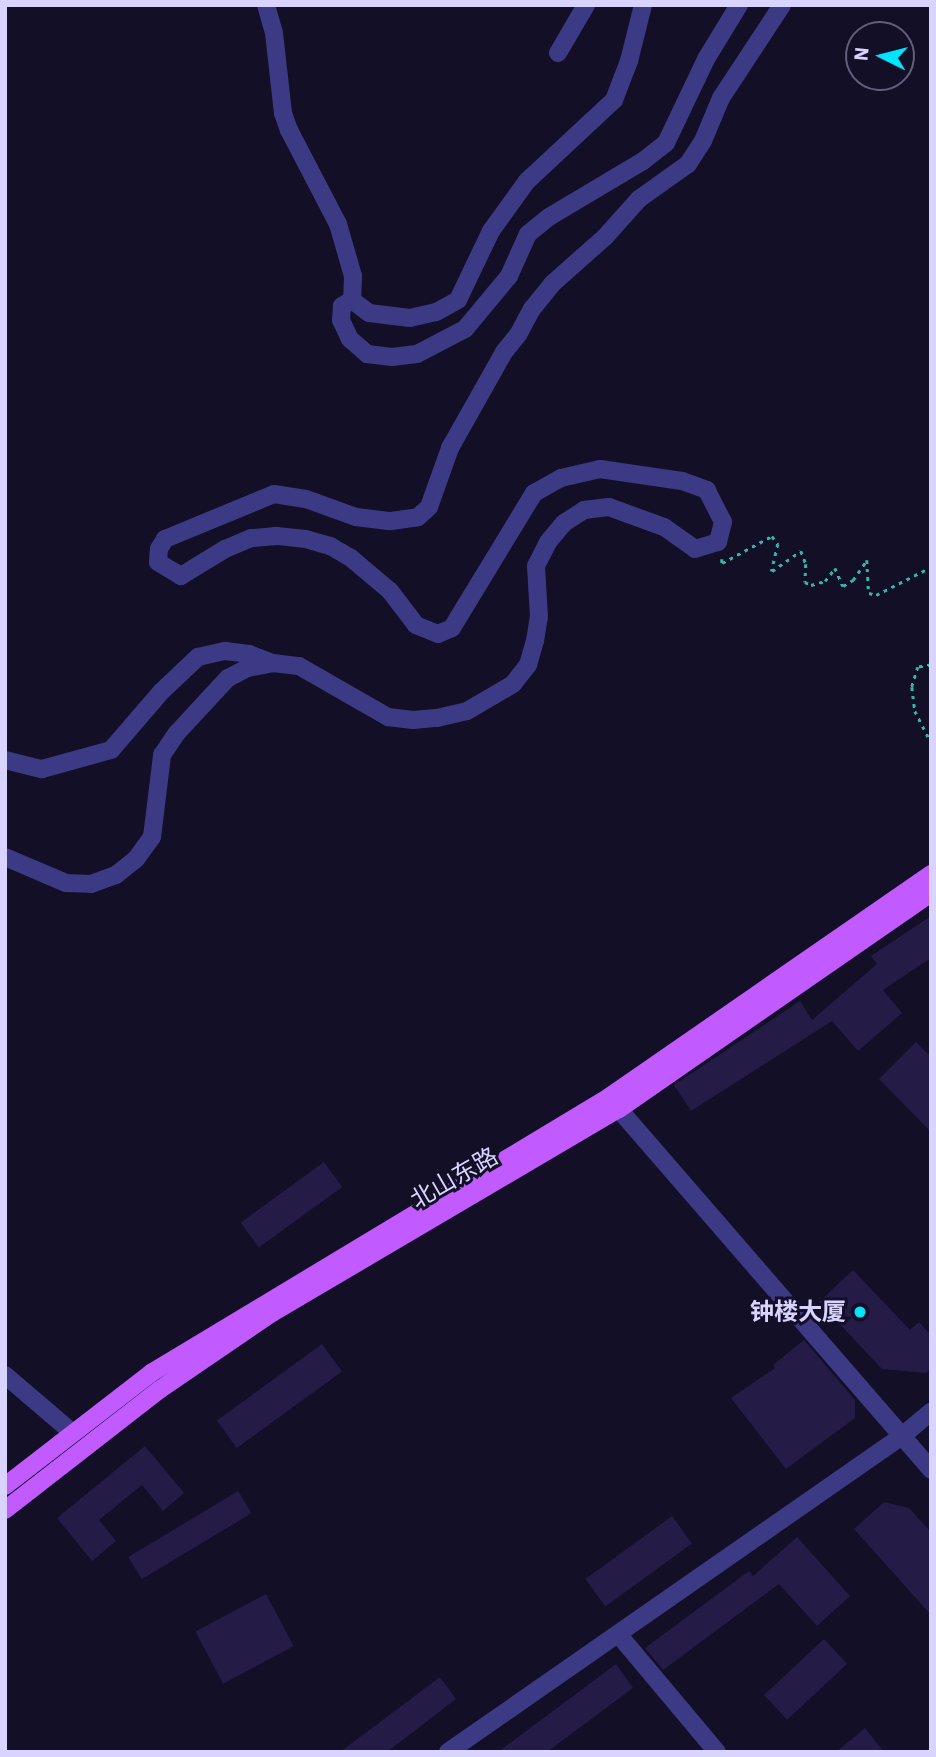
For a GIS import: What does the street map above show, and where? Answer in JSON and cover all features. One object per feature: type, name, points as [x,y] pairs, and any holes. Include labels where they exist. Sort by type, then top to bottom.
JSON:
[{"type":"main road","name":"北山东路","points":[[5,1486],[151,1373],[614,1103],[931,874]]},
{"type":"main road","name":"北山东路","points":[[5,1510],[159,1390],[272,1313],[614,1103],[931,893]]},
{"type":"street","points":[[265,5],[274,33],[283,113],[289,130],[338,224],[353,276],[352,300]]},
{"type":"street","points":[[558,53],[586,5]]},
{"type":"street","points":[[352,300],[369,313],[410,318],[436,312],[458,300],[491,231],[527,181],[614,100],[629,61],[643,5]]},
{"type":"street","points":[[352,300],[342,306],[341,320],[350,339],[367,355],[392,357],[417,354],[465,329],[509,276],[528,234],[549,217],[643,161],[666,143],[706,58],[739,5]]},
{"type":"street","points":[[5,760],[41,769],[111,750],[162,691],[198,657],[225,651],[249,654],[273,663],[299,666],[387,717],[437,718],[467,711],[513,684],[528,665],[539,617],[536,566],[556,533],[584,510],[608,508],[664,527],[695,550],[718,542],[723,522],[707,490],[682,481],[600,469],[561,478],[534,493],[452,628],[438,634],[416,625],[390,591],[351,558],[330,546],[306,539],[275,536],[251,538],[225,549],[181,576],[158,562],[159,549],[165,539],[274,494],[306,499],[356,517],[390,521],[418,517],[429,507],[450,448],[504,352],[518,335],[532,309],[552,284],[605,237],[639,199],[688,164],[703,141],[721,98],[782,5]]},
{"type":"street","points":[[5,857],[66,883],[91,884],[116,875],[136,859],[152,837],[162,755],[177,733],[228,678],[248,668],[273,663]]},
{"type":"street","points":[[614,1103],[931,1470]]},
{"type":"street","points":[[5,1375],[73,1433]]},
{"type":"street","points":[[448,1752],[902,1436],[931,1412]]},
{"type":"street","points":[[618,1634],[717,1752]]},
{"type":"path","points":[[718,542],[722,563],[772,537],[778,544],[772,571],[801,551],[806,564],[805,582],[811,585],[825,581],[835,569],[844,586],[853,579],[867,560],[869,593],[876,595],[931,567]]},
{"type":"path","points":[[931,665],[918,667],[912,687],[915,711],[931,742]]},
{"type":"building","points":[[931,916],[931,958],[883,990],[902,1013],[858,1051],[832,1021],[691,1111],[674,1085],[800,1001],[812,1020],[877,964],[871,956]]},
{"type":"building","points":[[916,1042],[931,1057],[931,1132],[879,1079]]},
{"type":"building","points":[[324,1162],[342,1187],[259,1248],[241,1223]]},
{"type":"building","name":"钟楼大厦","points":[[853,1270],[910,1330],[919,1322],[931,1335],[931,1369],[926,1373],[882,1369],[819,1302]]},
{"type":"building","points":[[804,1340],[855,1400],[855,1418],[786,1469],[731,1398],[775,1368],[773,1365]]},
{"type":"building","points":[[322,1344],[342,1372],[237,1448],[217,1420]]},
{"type":"building","points":[[145,1446],[184,1493],[163,1511],[142,1485],[99,1520],[116,1541],[92,1561],[57,1518]]},
{"type":"building","points":[[238,1491],[251,1513],[142,1579],[128,1557]]},
{"type":"building","points":[[884,1502],[909,1508],[931,1532],[931,1615],[854,1529]]},
{"type":"building","points":[[672,1516],[692,1544],[605,1606],[585,1579]]},
{"type":"building","points":[[797,1537],[850,1596],[817,1626],[779,1584],[663,1670],[645,1648],[749,1571],[753,1576]]},
{"type":"building","points":[[266,1594],[294,1646],[223,1684],[195,1632]]},
{"type":"building","points":[[824,1639],[847,1664],[787,1720],[764,1695]]},
{"type":"building","points":[[616,1664],[633,1688],[547,1752],[498,1752]]},
{"type":"building","points":[[440,1677],[456,1699],[387,1752],[340,1752]]},
{"type":"building","points":[[865,1728],[884,1752],[836,1752]]},
{"type":"place","name":"钟楼大厦","points":[[860,1312]]}]
